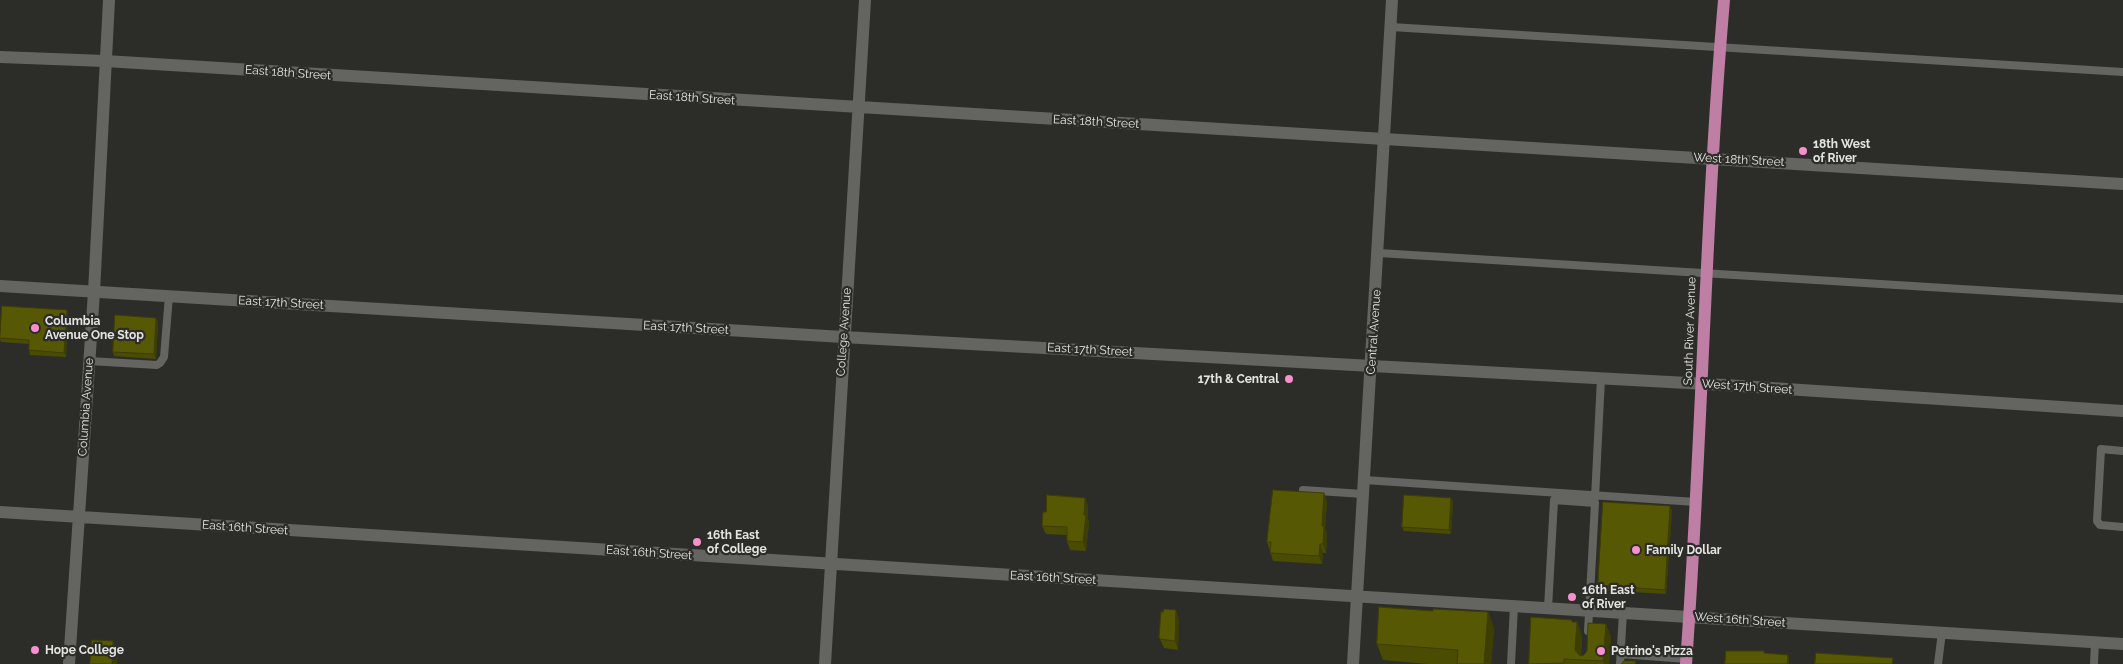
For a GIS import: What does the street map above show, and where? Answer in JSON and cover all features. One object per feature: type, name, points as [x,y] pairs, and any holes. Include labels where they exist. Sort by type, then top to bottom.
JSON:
[{"type":"main road","name":"South River Avenue","points":[[1686,662],[1696,502],[1706,274],[1724,0]]},
{"type":"street","name":"Columbia Avenue","points":[[69,664],[94,292],[109,0]]},
{"type":"street","name":"College Avenue","points":[[825,664],[843,337],[865,0]]},
{"type":"street","name":"Central Avenue","points":[[1353,664],[1379,253],[1392,0]]},
{"type":"street","name":"East 18th Street","points":[[0,57],[105,61],[1384,139]]},
{"type":"street","name":"West 18th Street","points":[[1384,139],[2123,184]]},
{"type":"street","name":"East 17th Street","points":[[0,286],[843,337],[1372,366]]},
{"type":"street","name":"West 17th Street","points":[[1372,366],[1702,384],[2123,411]]},
{"type":"street","name":"East 16th Street","points":[[0,512],[1358,597]]},
{"type":"street","name":"West 16th Street","points":[[1358,597],[2123,644]]},
{"type":"lane","points":[[1391,27],[2123,72]]},
{"type":"lane","points":[[1379,253],[2123,299]]},
{"type":"lane","points":[[89,361],[157,365],[160,363],[164,356],[169,296]]},
{"type":"lane","points":[[1588,640],[1601,378]]},
{"type":"lane","points":[[2123,451],[2101,449],[2096,522],[2100,525],[2123,526]]},
{"type":"lane","points":[[1364,480],[1595,499],[1696,502]]},
{"type":"lane","points":[[1303,490],[1363,494]]},
{"type":"lane","points":[[1548,608],[1554,500],[1595,499]]},
{"type":"lane","points":[[1511,664],[1514,606]]},
{"type":"lane","points":[[1620,664],[1623,612]]},
{"type":"lane","points":[[1938,664],[1942,632]]},
{"type":"lane","points":[[2094,664],[2095,642]]},
{"type":"lane","points":[[1621,654],[1636,655],[1656,660],[1686,662]]},
{"type":"lane","points":[[1635,664],[1636,655]]},
{"type":"building","name":"Columbia Avenue One Stop","points":[[2,306],[67,310],[64,353],[29,350],[29,340],[0,338]]},
{"type":"building","points":[[115,315],[156,318],[154,354],[113,352]]},
{"type":"building","points":[[1273,490],[1324,493],[1323,544],[1320,544],[1319,556],[1270,553],[1271,542],[1267,542]]},
{"type":"building","points":[[1047,495],[1085,498],[1084,515],[1086,515],[1083,542],[1067,541],[1067,527],[1042,526],[1043,512],[1046,512]]},
{"type":"building","points":[[1404,495],[1451,498],[1449,530],[1402,527]]},
{"type":"building","name":"Family Dollar","points":[[1603,502],[1670,506],[1665,590],[1598,585]]},
{"type":"building","points":[[1379,607],[1433,611],[1433,609],[1488,612],[1484,664],[1457,664],[1458,650],[1377,644]]},
{"type":"building","points":[[1164,609],[1176,610],[1175,641],[1160,639],[1159,637],[1161,612]]},
{"type":"building","points":[[1531,617],[1577,622],[1575,650],[1580,656],[1584,655],[1587,651],[1588,623],[1606,624],[1603,661],[1564,659],[1564,663],[1529,664]]},
{"type":"building","points":[[92,640],[113,641],[112,664],[90,664]]},
{"type":"building","points":[[1726,651],[1764,651],[1764,653],[1788,655],[1787,664],[1725,664]]},
{"type":"building","points":[[1816,653],[1893,658],[1892,664],[1815,664]]},
{"type":"building","points":[[1624,661],[1636,661],[1635,664],[1622,664]]},
{"type":"place","name":"18th West of River","points":[[1803,151]]},
{"type":"place","name":"Columbia Avenue One Stop","points":[[35,328]]},
{"type":"place","name":"17th & Central","points":[[1289,379]]},
{"type":"place","name":"16th East of College","points":[[697,542]]},
{"type":"place","name":"Family Dollar","points":[[1636,550]]},
{"type":"place","name":"16th East of River","points":[[1572,597]]},
{"type":"place","name":"Hope College","points":[[35,650]]},
{"type":"place","name":"Petrino's Pizza","points":[[1601,651]]}]
